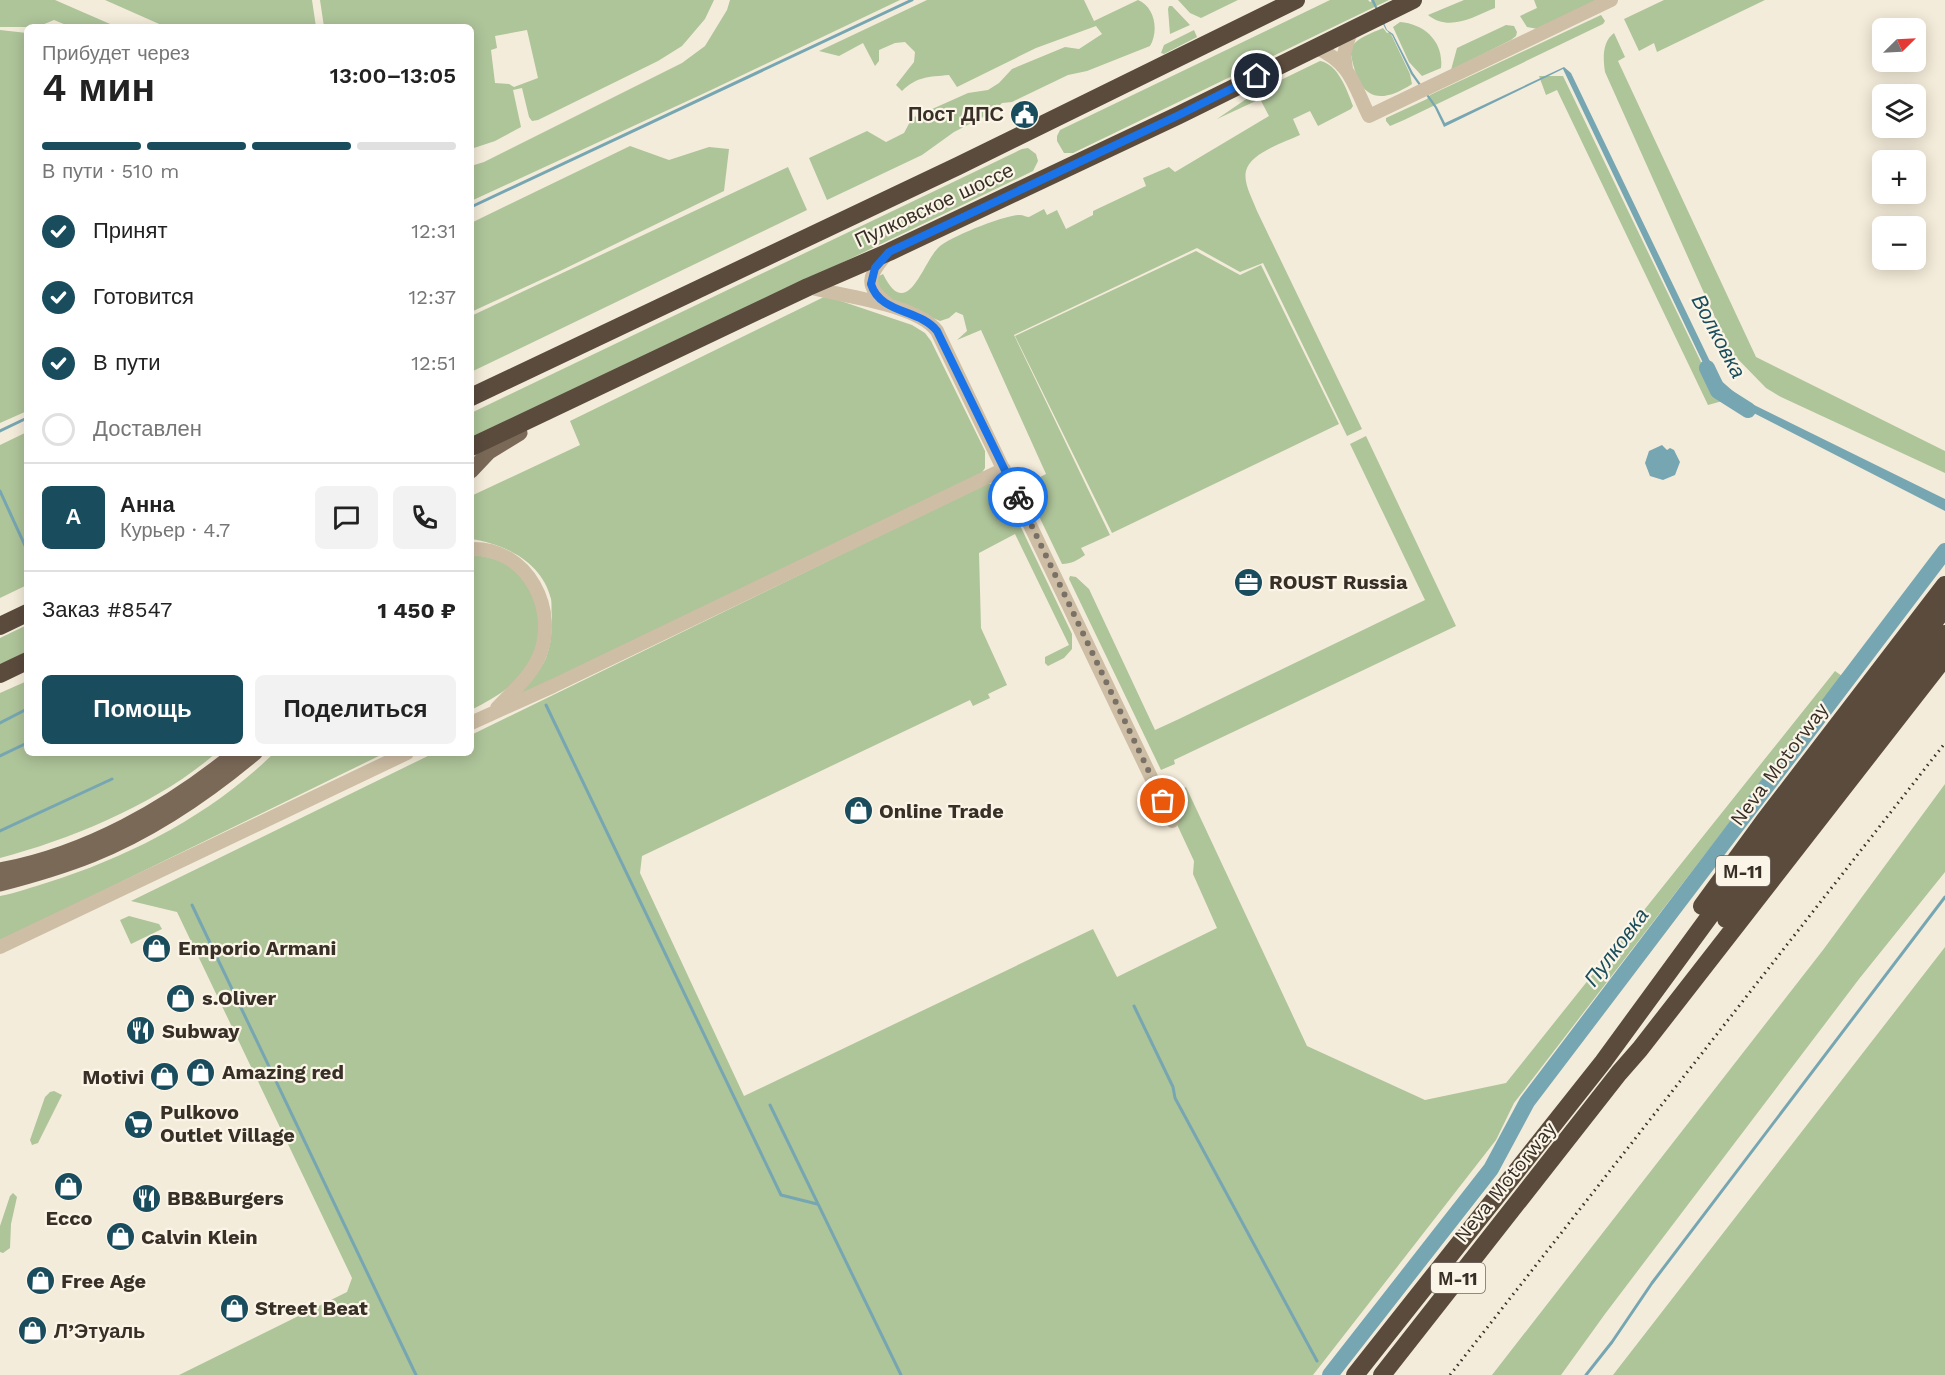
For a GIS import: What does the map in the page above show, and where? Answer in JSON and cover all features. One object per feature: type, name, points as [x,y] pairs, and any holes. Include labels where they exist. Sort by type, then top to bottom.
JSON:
[{"type":"highway","name":"Пулковское шоссе","points":[[474,396],[958,166],[1296,0]]},
{"type":"highway","name":"Пулковское шоссе","points":[[474,446],[1179,115],[1413,0]]},
{"type":"highway","name":"Neva Motorway","points":[[1355,1375],[1603,1062],[1772,831],[1874,697],[1943,595]]},
{"type":"highway","points":[[0,626],[24,614]]},
{"type":"highway","name":"Neva Motorway","points":[[1619,1073],[1634,1047],[1791,831],[1945,634]]},
{"type":"highway","name":"Neva Motorway","points":[[1382,1375],[1619,1073],[1647,1041],[1945,657]]},
{"type":"highway","points":[[0,674],[24,662]]},
{"type":"main road","points":[[474,468],[489,452],[523,431],[542,414]]},
{"type":"main road","points":[[0,870],[65,852],[125,826],[161,806],[205,777],[231,756]]},
{"type":"main road","points":[[0,884],[53,870],[127,840],[196,799],[251,756]]},
{"type":"street","points":[[1315,47],[1337,58],[1346,69],[1369,116],[1611,0]]},
{"type":"street","points":[[1346,69],[1344,54],[1351,30]]},
{"type":"street","points":[[889,252],[875,268],[871,284],[877,297],[891,308]]},
{"type":"street","points":[[808,287],[858,297],[919,317],[937,331],[1172,821]]},
{"type":"street","points":[[474,722],[553,686],[1004,469]]},
{"type":"street","points":[[474,550],[495,553],[516,564],[536,586],[544,609],[545,636],[538,657],[526,677],[493,712]]},
{"type":"street","points":[[0,948],[401,756]]},
{"type":"green space","points":[[0,0],[55,0],[110,24],[64,24],[54,20],[44,24],[24,24],[24,27],[0,27]]},
{"type":"green space","points":[[105,0],[312,0],[316,24],[159,24]]},
{"type":"green space","points":[[320,0],[714,0],[705,19],[682,46],[658,61],[538,120],[532,121],[529,117],[522,88],[513,90],[521,127],[495,141],[474,148],[474,24],[324,24]],"holes":[[[527,30],[538,78],[514,87],[509,84],[495,83],[491,50],[497,48],[495,36]]]},
{"type":"green space","points":[[730,0],[900,0],[474,200],[474,165],[682,63],[705,46],[727,10]]},
{"type":"green space","points":[[927,0],[1084,0],[1094,21],[1138,0],[1144,3],[1152,14],[1155,27],[1150,46],[1087,71],[1068,75],[1012,102],[1002,103],[993,112],[954,132],[922,155],[827,200],[809,158],[867,131],[886,142],[904,133],[912,118],[968,93],[988,90],[999,83],[1012,69],[1065,47],[1079,49],[1102,34],[1096,26],[1036,48],[957,87],[949,75],[918,80],[902,91],[896,85],[914,62],[915,52],[905,42],[895,43],[879,50],[879,61],[875,66],[863,43],[839,56],[819,51]]},
{"type":"green space","points":[[1178,0],[1238,0],[1201,18],[1190,13]]},
{"type":"green space","points":[[1330,0],[1368,0],[1370,2],[1389,0],[1073,153],[1064,153],[1057,141],[1060,130]]},
{"type":"green space","points":[[1464,0],[1495,0],[1495,8],[1470,19],[1453,23],[1436,20],[1428,15]]},
{"type":"green space","points":[[1534,0],[1598,0],[1538,29],[1527,27],[1520,16],[1537,8]]},
{"type":"green space","points":[[1664,0],[1765,0],[1657,52],[1654,43],[1639,51],[1624,19]]},
{"type":"green space","points":[[1169,6],[1172,6],[1190,25],[1170,34]]},
{"type":"green space","points":[[1601,15],[1605,21],[1603,24],[1404,120],[1390,126],[1386,121],[1386,118],[1427,99],[1430,95]]},
{"type":"green space","points":[[1400,22],[1417,26],[1431,36],[1439,50],[1441,68],[1422,76],[1409,62],[1393,27]]},
{"type":"green space","points":[[1506,25],[1514,26],[1516,36],[1451,70],[1457,48]]},
{"type":"green space","points":[[1383,28],[1387,33],[1390,32],[1410,74],[1412,84],[1398,92],[1377,96],[1362,86],[1350,49],[1360,39]]},
{"type":"green space","points":[[0,30],[24,33],[24,412],[0,423]]},
{"type":"green space","points":[[1194,30],[1197,37],[1164,54],[1161,53],[1164,45]]},
{"type":"green space","points":[[1614,33],[1625,57],[1618,61],[1756,357],[1945,451],[1945,473],[1781,397],[1766,388],[1730,351],[1605,72],[1605,46]]},
{"type":"green space","points":[[1320,61],[1337,72],[1353,106],[1318,126],[1310,111],[1293,119],[1300,135],[1269,149],[1254,159],[1245,176],[1257,211],[1362,429],[1347,436],[1263,263],[1240,272],[1197,248],[1014,335],[1110,535],[1081,548],[1085,555],[1080,559],[1062,564],[1024,485],[1046,474],[981,330],[957,340],[967,331],[963,315],[956,312],[940,321],[879,295],[875,278],[883,274],[892,288],[899,293],[907,292],[944,243],[978,227],[1013,216],[1029,217],[1044,209],[1047,215],[1057,210],[1066,229],[1093,215],[1093,211],[1146,186],[1143,178],[1169,167],[1175,172],[1269,116],[1260,99],[1217,119],[1258,91]]},
{"type":"green space","points":[[1539,76],[1563,76],[1714,389],[1726,400],[1708,405],[1557,90],[1546,95]]},
{"type":"green space","points":[[630,146],[669,160],[709,147],[729,149],[724,191],[474,311],[474,222]]},
{"type":"green space","points":[[1028,148],[1036,154],[1038,161],[1033,171],[629,365],[474,437],[474,412]]},
{"type":"green space","points":[[788,167],[807,210],[474,371],[474,315]]},
{"type":"green space","points":[[1196,251],[1240,275],[1261,265],[1339,424],[1112,533],[1015,336]]},
{"type":"green space","points":[[826,296],[912,325],[925,333],[985,451],[985,468],[981,474],[516,700],[514,697],[536,674],[546,658],[551,632],[551,599],[546,586],[531,565],[509,550],[474,539],[474,495],[580,445],[570,421]]},
{"type":"green space","points":[[24,433],[24,586],[0,598],[0,445]]},
{"type":"green space","points":[[1366,436],[1456,626],[1174,760],[1175,764],[1161,770],[1069,579],[1070,576],[1076,577],[1089,589],[1155,730],[1179,719],[1425,600],[1350,444]]},
{"type":"green space","points":[[986,484],[995,484],[1005,494],[1072,634],[1072,649],[1064,658],[1048,666],[1045,663],[1045,657],[1069,645],[1015,534],[979,553],[981,628],[1007,685],[988,694],[990,698],[973,706],[970,700],[642,856],[640,873],[744,1096],[1093,929],[1117,977],[1217,928],[1193,874],[1194,861],[1174,818],[1180,794],[1186,787],[1307,1046],[1425,1100],[1506,1083],[1835,671],[1842,676],[1514,1103],[1496,1140],[1313,1375],[179,1375],[347,1292],[352,1278],[177,912],[131,901],[428,756],[474,756],[474,734]]},
{"type":"green space","points":[[474,555],[499,561],[519,573],[533,593],[542,621],[537,651],[529,667],[507,689],[474,708]]},
{"type":"green space","points":[[24,626],[24,653],[0,665],[0,638]]},
{"type":"green space","points":[[24,682],[24,756],[212,756],[168,788],[114,817],[56,841],[0,858],[0,693]]},
{"type":"green space","points":[[271,756],[379,756],[0,941],[0,896],[80,871],[140,846],[197,814],[250,775]]},
{"type":"green space","points":[[1945,784],[1945,872],[1859,979],[1561,1375],[1492,1375],[1823,950]]},
{"type":"green space","points":[[129,916],[159,924],[162,929],[131,944],[120,920]]},
{"type":"green space","points":[[1945,947],[1945,1375],[1613,1375]]},
{"type":"green space","points":[[54,1091],[62,1095],[38,1143],[32,1145],[30,1140],[45,1097]]},
{"type":"green space","points":[[13,1193],[17,1197],[11,1224],[10,1248],[3,1253],[0,1252],[0,1226]]},
{"type":"water","points":[[1371,0],[1374,0],[1387,30],[1393,34],[1413,73],[1437,107],[1445,123],[1564,67],[1571,73],[1718,378],[1742,399],[1945,499],[1945,511],[1736,404],[1714,386],[1563,69],[1444,127],[1435,108],[1411,74],[1392,35],[1386,30]]},
{"type":"water","points":[[1662,445],[1667,450],[1670,448],[1674,450],[1680,462],[1675,475],[1663,480],[1650,476],[1645,463],[1649,451]]},
{"type":"waterway","points":[[474,206],[912,0]]},
{"type":"waterway","name":"Волковка","points":[[1707,368],[1718,391],[1748,410]]},
{"type":"waterway","points":[[0,431],[24,419]]},
{"type":"waterway","points":[[0,491],[24,543]]},
{"type":"waterway","name":"Пулковка","points":[[1330,1375],[1491,1169],[1527,1102],[1945,551]]},
{"type":"waterway","points":[[546,705],[781,1195],[817,1204]]},
{"type":"waterway","points":[[0,723],[24,711]]},
{"type":"waterway","points":[[0,756],[24,744]]},
{"type":"waterway","points":[[0,831],[112,779]]},
{"type":"waterway","points":[[1586,1375],[1612,1342],[1652,1283],[1945,897]]},
{"type":"waterway","points":[[192,905],[416,1375]]},
{"type":"waterway","points":[[1134,1006],[1173,1087],[1175,1098],[1317,1361]]},
{"type":"waterway","points":[[770,1105],[901,1375]]},
{"type":"railway","points":[[1450,1375],[1945,743]]},
{"type":"way so far","points":[[1018,497],[1163,801]]},
{"type":"place","name":"Пост ДПС","points":[[1025,114]]},
{"type":"place","name":"ROUST Russia","points":[[1248,582]]},
{"type":"place","name":"Online Trade","points":[[858,811]]},
{"type":"place","name":"Emporio Armani","points":[[157,948]]},
{"type":"place","name":"s.Oliver","points":[[181,998]]},
{"type":"place","name":"Subway","points":[[141,1031]]},
{"type":"place","name":"Amazing red","points":[[201,1072]]},
{"type":"place","name":"Motivi","points":[[165,1077]]},
{"type":"place","name":"Pulkovo Outlet Village","points":[[139,1124]]},
{"type":"place","name":"Ecco","points":[[69,1187]]},
{"type":"place","name":"BB&Burgers","points":[[146,1198]]},
{"type":"place","name":"Calvin Klein","points":[[120,1237]]},
{"type":"place","name":"Free Age","points":[[40,1281]]},
{"type":"place","name":"Street Beat","points":[[234,1308]]},
{"type":"place","name":"Л’Этуаль","points":[[33,1331]]},
{"type":"route","points":[[1018,497],[937,331],[919,317],[891,308],[877,297],[871,284],[872,273],[889,252],[1257,76]]}]
